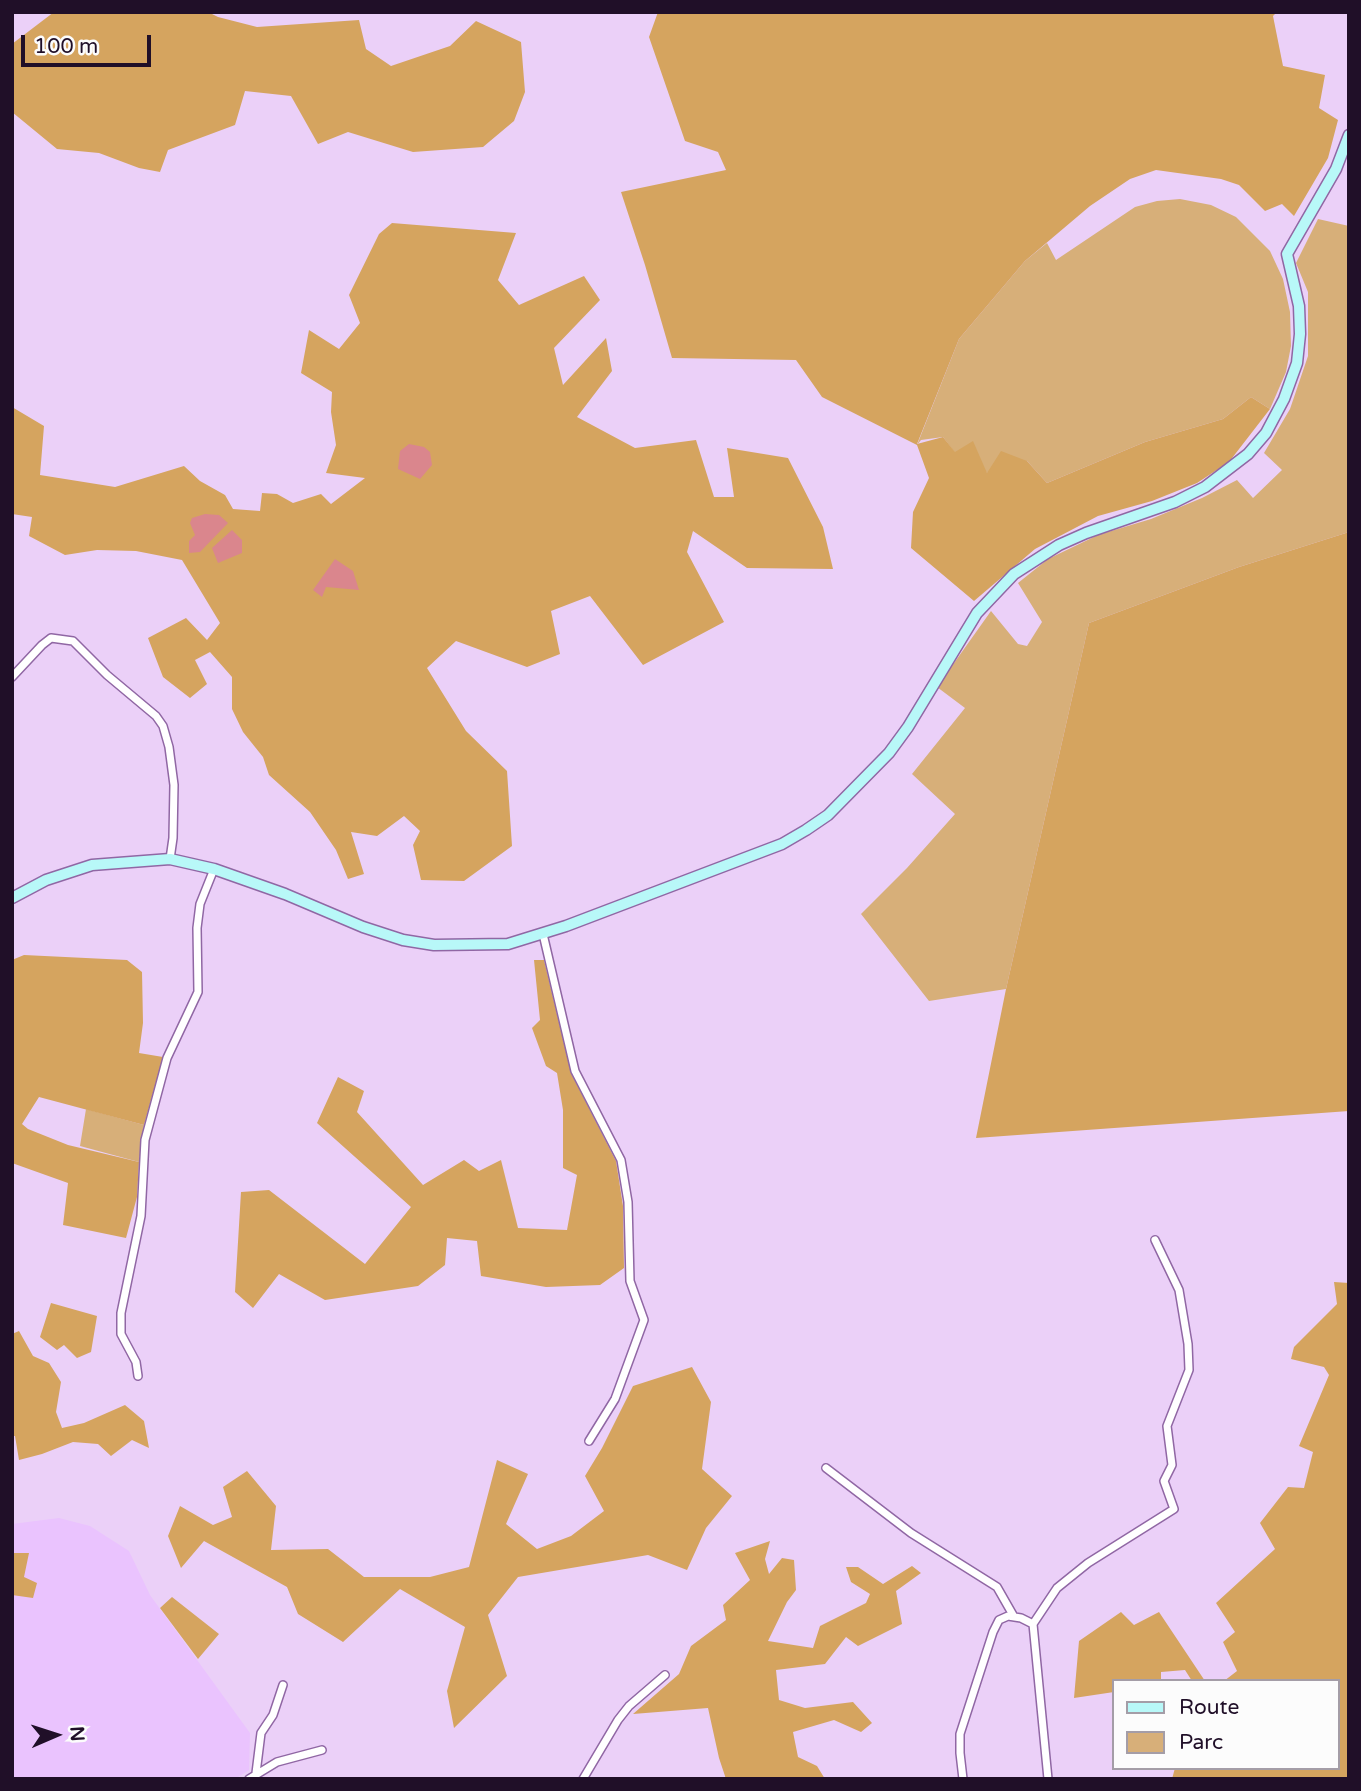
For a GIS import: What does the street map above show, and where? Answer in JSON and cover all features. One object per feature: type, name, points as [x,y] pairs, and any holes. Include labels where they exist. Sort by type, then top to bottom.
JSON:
[{"type":"street","points":[[12,898],[46,880],[92,865],[170,859],[214,869],[403,940],[434,945],[508,944],[542,934],[782,844],[828,816],[889,753],[908,727],[976,613],[1014,574],[1068,541],[1175,502],[1195,492],[1225,474],[1248,454],[1266,433],[1284,399],[1297,363],[1299,306],[1287,254],[1336,169],[1349,135]]},
{"type":"street","points":[[12,677],[51,638],[73,641],[107,675],[156,716],[163,726],[169,747],[174,785],[170,859]]},
{"type":"street","points":[[138,1376],[135,1362],[121,1334],[121,1313],[141,1216],[145,1140],[167,1058],[198,992],[197,928],[200,904],[214,869]]},
{"type":"street","points":[[542,934],[575,1072],[621,1160],[628,1202],[630,1281],[644,1320],[615,1399],[589,1441]]},
{"type":"street","points":[[1048,1779],[1034,1623],[1057,1588],[1088,1563],[1174,1509],[1164,1481],[1172,1465],[1167,1426],[1189,1370],[1188,1344],[1180,1290],[1155,1240]]},
{"type":"street","points":[[826,1468],[911,1532],[997,1587],[1013,1615],[1034,1623]]},
{"type":"street","points":[[963,1779],[960,1734],[993,1632],[999,1620],[1013,1615]]},
{"type":"street","points":[[583,1779],[629,1706],[666,1675]]},
{"type":"street","points":[[257,1773],[261,1733],[273,1715],[283,1685]]},
{"type":"street","points":[[249,1779],[295,1756],[322,1750]]},
{"type":"shaded area","points":[[54,12],[208,12],[257,27],[359,20],[366,49],[391,66],[450,46],[476,21],[521,42],[525,92],[514,121],[483,147],[413,152],[348,132],[318,144],[291,96],[245,91],[235,125],[168,150],[160,172],[139,168],[99,153],[57,149],[12,112],[12,44]]},
{"type":"shaded area","points":[[658,12],[1277,12],[1273,16],[1283,66],[1325,75],[1319,108],[1338,120],[1328,158],[1294,216],[1282,204],[1265,211],[1239,185],[1221,179],[1156,170],[1130,179],[1090,206],[1025,261],[959,339],[917,444],[943,437],[955,452],[973,441],[987,473],[1001,451],[1027,461],[1047,483],[1145,442],[1223,419],[1251,397],[1270,409],[1229,462],[1197,483],[1152,501],[1098,516],[1035,549],[974,601],[911,548],[913,512],[929,478],[917,445],[822,397],[796,360],[672,358],[621,192],[726,170],[718,152],[685,141],[649,37]]},
{"type":"shaded area","points":[[392,223],[516,233],[498,280],[519,305],[584,276],[600,300],[554,348],[563,385],[606,338],[612,371],[577,417],[635,448],[696,440],[714,497],[734,497],[727,448],[788,458],[823,527],[833,569],[747,568],[693,531],[687,552],[724,622],[643,665],[590,596],[551,611],[560,654],[527,667],[456,641],[427,668],[466,731],[507,771],[512,846],[464,881],[421,880],[413,845],[420,831],[404,816],[377,836],[351,832],[364,874],[348,879],[336,850],[310,812],[269,775],[263,757],[243,732],[232,709],[232,677],[210,652],[195,660],[207,684],[190,698],[163,677],[148,638],[186,618],[207,640],[220,623],[182,560],[136,551],[97,550],[65,555],[29,536],[32,517],[12,514],[12,407],[44,426],[40,475],[115,487],[184,466],[200,481],[225,495],[233,509],[260,511],[262,493],[277,494],[293,503],[321,494],[331,504],[365,478],[326,473],[336,445],[331,412],[332,392],[301,373],[309,330],[339,349],[360,323],[349,295],[379,234]]},
{"type":"shaded area","points":[[409,444],[424,447],[430,452],[432,465],[420,479],[398,469],[400,451]]},
{"type":"shaded area","points":[[205,514],[219,515],[228,523],[200,552],[189,553],[189,541],[195,535],[190,523],[192,518]]},
{"type":"shaded area","points":[[232,530],[242,540],[242,553],[218,563],[212,548]]},
{"type":"shaded area","points":[[1349,532],[1349,1111],[976,1138],[1006,989],[1089,623],[1239,567]]},
{"type":"shaded area","points":[[335,559],[353,571],[359,590],[326,587],[322,597],[313,590]]},
{"type":"shaded area","points":[[24,955],[127,960],[142,972],[143,1023],[139,1053],[163,1057],[144,1125],[39,1097],[22,1124],[68,1145],[139,1162],[137,1197],[126,1238],[63,1225],[68,1183],[12,1163],[12,960]]},
{"type":"shaded area","points":[[534,960],[544,960],[571,1073],[616,1161],[623,1206],[624,1268],[600,1285],[546,1287],[481,1276],[477,1241],[447,1238],[445,1265],[418,1286],[325,1300],[279,1274],[253,1308],[235,1292],[241,1192],[269,1190],[365,1264],[411,1207],[317,1123],[338,1077],[364,1091],[357,1112],[423,1185],[464,1160],[479,1171],[501,1160],[518,1228],[567,1230],[577,1175],[563,1168],[563,1110],[557,1073],[546,1066],[532,1028],[540,1020]]},
{"type":"shaded area","points":[[1334,1282],[1349,1283],[1349,1779],[1172,1779],[1174,1770],[1340,1770],[1340,1679],[1227,1679],[1237,1671],[1223,1642],[1235,1632],[1216,1603],[1275,1549],[1260,1523],[1288,1487],[1304,1488],[1313,1452],[1299,1446],[1329,1375],[1324,1367],[1291,1359],[1294,1347],[1337,1304]]},
{"type":"shaded area","points":[[51,1303],[97,1316],[91,1352],[77,1358],[64,1345],[57,1350],[40,1337]]},
{"type":"shaded area","points":[[19,1331],[33,1356],[49,1363],[61,1382],[56,1412],[62,1428],[84,1423],[125,1405],[144,1421],[149,1448],[132,1440],[111,1456],[98,1444],[73,1442],[19,1460],[15,1436],[12,1436],[12,1334]]},
{"type":"shaded area","points":[[692,1367],[711,1402],[702,1469],[732,1496],[706,1528],[687,1570],[648,1555],[518,1577],[488,1615],[507,1676],[454,1728],[447,1691],[465,1627],[400,1589],[343,1642],[298,1614],[287,1587],[204,1541],[181,1568],[168,1536],[180,1506],[213,1525],[232,1517],[223,1487],[247,1471],[276,1506],[271,1550],[328,1549],[364,1577],[430,1577],[469,1567],[497,1460],[528,1474],[506,1524],[537,1549],[571,1536],[604,1511],[585,1476],[633,1386]]},
{"type":"shaded area","points":[[59,1518],[90,1526],[129,1551],[150,1595],[250,1733],[249,1770],[235,1779],[12,1779],[12,1524]]},
{"type":"shaded area","points":[[770,1541],[765,1559],[769,1574],[782,1558],[794,1560],[796,1590],[787,1602],[768,1641],[813,1648],[820,1626],[866,1603],[870,1594],[851,1582],[846,1567],[858,1567],[883,1584],[912,1566],[921,1573],[896,1591],[902,1624],[858,1646],[846,1637],[825,1664],[776,1670],[779,1700],[805,1708],[853,1702],[872,1723],[861,1732],[834,1720],[793,1732],[798,1757],[817,1766],[825,1779],[726,1779],[708,1708],[633,1714],[679,1674],[691,1646],[726,1620],[723,1605],[750,1580],[735,1553]]},
{"type":"shaded area","points":[[12,1553],[29,1553],[24,1577],[37,1583],[33,1598],[12,1595]]},
{"type":"shaded area","points":[[172,1597],[219,1634],[198,1659],[160,1608]]},
{"type":"shaded area","points":[[1121,1612],[1134,1625],[1159,1612],[1204,1679],[1191,1679],[1185,1670],[1161,1672],[1161,1679],[1112,1679],[1112,1692],[1074,1698],[1079,1641]]},
{"type":"green space","points":[[1180,199],[1211,205],[1236,217],[1270,251],[1283,279],[1290,312],[1291,346],[1286,372],[1270,409],[1251,397],[1223,419],[1145,442],[1047,483],[1027,461],[987,473],[955,453],[943,437],[921,440],[917,445],[959,339],[1025,261],[1047,243],[1056,260],[1135,207]]},
{"type":"green space","points":[[1318,219],[1349,226],[1349,532],[1239,567],[1089,623],[1006,989],[929,1001],[861,914],[955,814],[912,774],[965,708],[937,687],[991,611],[1018,644],[1027,646],[1042,622],[1018,583],[1048,559],[1098,535],[1151,519],[1202,498],[1237,480],[1253,498],[1282,470],[1264,453],[1290,409],[1308,356],[1308,292],[1296,263]]},
{"type":"green space","points":[[86,1109],[144,1125],[139,1162],[80,1146]]}]
